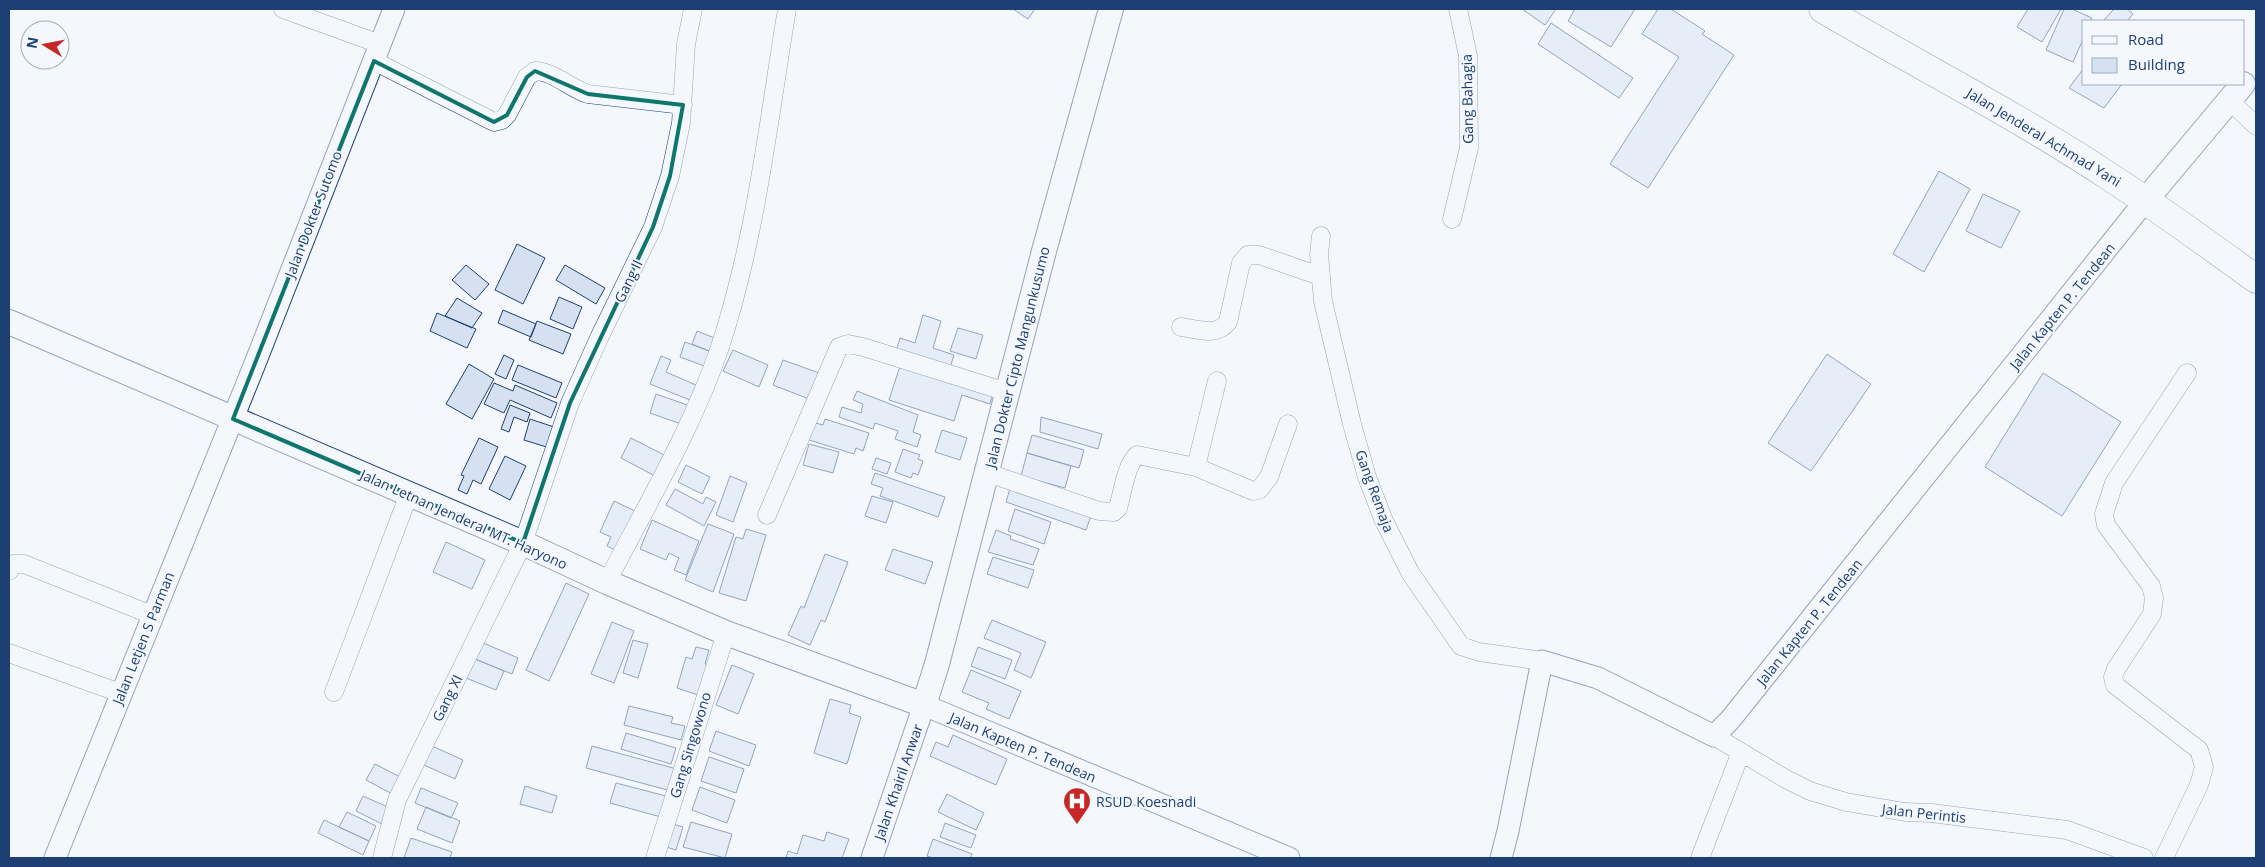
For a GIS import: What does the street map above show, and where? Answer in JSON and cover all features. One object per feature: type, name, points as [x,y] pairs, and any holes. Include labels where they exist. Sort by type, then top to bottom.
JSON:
[{"type":"main road","name":"Jalan Dokter Cipto Mangunkusumo","points":[[924,705],[937,664],[988,473],[1007,392],[1111,9]]},
{"type":"main road","name":"Jalan Jenderal Achmad Yani","points":[[1823,9],[1936,72],[2110,176],[2256,279]]},
{"type":"main road","points":[[2245,81],[2256,68]]},
{"type":"main road","points":[[2145,201],[2238,89]]},
{"type":"main road","name":"Jalan Letnan Jenderal MT. Haryono","points":[[9,322],[523,543],[607,582],[726,633],[924,705]]},
{"type":"street","points":[[283,9],[377,52],[494,122],[502,120],[507,115],[527,76],[535,71],[544,72],[577,91],[588,94],[682,105]]},
{"type":"street","name":"Jalan Dokter Sutomo","points":[[233,419],[394,9]]},
{"type":"street","name":"Gang II","points":[[523,543],[570,404],[599,338],[653,228],[670,176],[681,123],[686,44],[693,9]]},
{"type":"street","points":[[607,582],[685,432],[718,351],[743,262],[762,176],[787,9]]},
{"type":"street","name":"Gang Bahagia","points":[[1452,219],[1469,148],[1468,56],[1458,9]]},
{"type":"street","points":[[2238,89],[2256,126]]},
{"type":"street","name":"Jalan Kapten P. Tendean","points":[[1714,736],[1767,674],[2145,201]]},
{"type":"street","name":"Gang Remaja","points":[[1321,236],[1320,276],[1338,365],[1367,477],[1384,521],[1411,574],[1460,646],[1479,652],[1542,661]]},
{"type":"street","points":[[1181,327],[1217,331],[1224,327],[1228,322],[1241,263],[1248,255],[1259,255],[1320,276]]},
{"type":"street","points":[[766,515],[839,346],[848,344],[863,347],[1007,392]]},
{"type":"street","points":[[2164,858],[2199,785],[2204,767],[2199,750],[2115,685],[2113,677],[2116,669],[2152,614],[2154,598],[2151,586],[2106,525],[2104,514],[2114,483],[2186,373]]},
{"type":"street","points":[[1196,468],[1217,381]]},
{"type":"street","name":"Jalan Letjen S Parman","points":[[55,858],[120,693],[233,419]]},
{"type":"street","points":[[988,473],[1108,513],[1118,508],[1128,471],[1137,455],[1196,468],[1253,491],[1259,490],[1269,477],[1288,424]]},
{"type":"street","points":[[334,692],[409,494]]},
{"type":"street","name":"Gang XI","points":[[382,858],[397,800],[523,543]]},
{"type":"street","points":[[9,571],[14,564],[24,564],[152,615]]},
{"type":"street","name":"Gang Singowono","points":[[655,858],[726,633]]},
{"type":"street","points":[[9,653],[120,693]]},
{"type":"street","points":[[1501,858],[1542,661],[1598,678],[1714,736]]},
{"type":"street","name":"Jalan Kapten P. Tendean","points":[[924,705],[1289,858]]},
{"type":"street","name":"Jalan Khairil Anwar","points":[[872,858],[924,705]]},
{"type":"street","name":"Jalan Perintis","points":[[1714,736],[1810,791],[1846,802],[1906,812],[1931,812],[2067,830],[2144,858]]},
{"type":"street","points":[[1700,858],[1741,752]]},
{"type":"highlighted area","points":[[374,61],[494,122],[507,115],[527,77],[535,71],[588,94],[683,105],[670,176],[653,227],[570,403],[523,543],[233,419]]},
{"type":"building","points":[[1013,9],[1035,9],[1028,19]]},
{"type":"building","points":[[1522,9],[1556,9],[1545,25]]},
{"type":"building","points":[[1575,9],[1635,9],[1611,47],[1568,21]]},
{"type":"building","points":[[1658,9],[1671,9],[1705,31],[1702,34],[1734,55],[1648,188],[1610,164],[1679,57],[1642,34]]},
{"type":"building","points":[[2028,9],[2061,9],[2042,42],[2017,27]]},
{"type":"building","points":[[2064,9],[2072,9],[2092,18],[2091,20],[2082,20],[2082,42],[2073,62],[2046,50]]},
{"type":"building","points":[[2114,9],[2127,9],[2133,14],[2128,20],[2104,20]]},
{"type":"building","points":[[1551,23],[1633,78],[1619,98],[1538,44]]},
{"type":"building","points":[[2082,71],[2082,85],[2121,85],[2104,108],[2069,88]]},
{"type":"building","points":[[1939,171],[1970,189],[1924,272],[1893,254]]},
{"type":"building","points":[[1983,194],[2020,211],[2001,248],[1966,231]]},
{"type":"building","points":[[517,244],[545,258],[523,304],[495,290]]},
{"type":"building","points":[[466,265],[489,284],[475,300],[452,280]]},
{"type":"building","points":[[565,265],[605,288],[596,304],[556,280]]},
{"type":"building","points":[[559,297],[582,307],[573,329],[550,319]]},
{"type":"building","points":[[457,298],[482,313],[472,328],[445,316]]},
{"type":"building","points":[[503,310],[536,324],[531,337],[498,323]]},
{"type":"building","points":[[437,313],[476,329],[467,348],[430,331]]},
{"type":"building","points":[[923,315],[941,321],[933,348],[954,355],[949,371],[895,355],[900,338],[915,343]]},
{"type":"building","points":[[537,321],[571,334],[563,354],[529,340]]},
{"type":"building","points":[[958,328],[983,335],[976,359],[950,351]]},
{"type":"building","points":[[697,331],[717,339],[712,352],[692,344]]},
{"type":"building","points":[[685,342],[712,352],[707,367],[680,357]]},
{"type":"building","points":[[733,350],[768,365],[759,387],[723,371]]},
{"type":"building","points":[[1827,354],[1871,384],[1811,471],[1768,443]]},
{"type":"building","points":[[504,355],[514,360],[506,379],[495,374]]},
{"type":"building","points":[[661,356],[671,360],[666,372],[696,385],[690,400],[650,384]]},
{"type":"building","points":[[783,360],[819,373],[809,399],[773,385]]},
{"type":"building","points":[[901,363],[993,393],[990,404],[962,395],[954,421],[889,400]]},
{"type":"building","points":[[469,364],[494,379],[472,419],[446,404]]},
{"type":"building","points":[[518,365],[562,383],[556,398],[512,380]]},
{"type":"building","points":[[2043,373],[2121,422],[2062,516],[1985,467]]},
{"type":"building","points":[[494,383],[513,391],[515,385],[557,403],[551,418],[510,400],[504,413],[484,404]]},
{"type":"building","points":[[857,391],[918,415],[913,432],[921,435],[917,447],[895,439],[898,431],[875,423],[873,429],[839,417],[842,407],[861,413],[863,404],[853,400]]},
{"type":"building","points":[[656,394],[693,407],[687,426],[650,413]]},
{"type":"building","points":[[510,405],[530,413],[527,422],[514,417],[509,432],[501,429]]},
{"type":"building","points":[[1041,417],[1102,434],[1098,449],[1040,432]]},
{"type":"building","points":[[530,419],[560,429],[553,449],[524,440]]},
{"type":"building","points":[[825,419],[869,433],[863,451],[856,448],[854,454],[806,439],[812,422],[823,425]]},
{"type":"building","points":[[942,430],[967,438],[960,460],[935,452]]},
{"type":"building","points":[[1032,435],[1084,450],[1079,468],[1027,453]]},
{"type":"building","points":[[479,438],[498,447],[481,484],[473,480],[467,494],[458,490],[464,476],[461,475]]},
{"type":"building","points":[[631,438],[666,456],[655,476],[621,458]]},
{"type":"building","points":[[809,444],[839,452],[833,473],[803,465]]},
{"type":"building","points":[[903,449],[920,455],[918,459],[923,461],[918,475],[913,473],[911,478],[895,472]]},
{"type":"building","points":[[1027,453],[1071,466],[1065,488],[1021,476]]},
{"type":"building","points":[[505,456],[526,466],[510,500],[489,489]]},
{"type":"building","points":[[876,458],[891,463],[887,474],[872,469]]},
{"type":"building","points":[[686,465],[710,477],[702,494],[678,482]]},
{"type":"building","points":[[875,473],[945,497],[938,517],[880,496],[883,488],[871,484]]},
{"type":"building","points":[[730,476],[747,483],[733,522],[716,515]]},
{"type":"building","points":[[1011,485],[1092,513],[1086,530],[1006,502]]},
{"type":"building","points":[[675,489],[703,504],[706,497],[716,502],[704,526],[666,505]]},
{"type":"building","points":[[872,496],[893,502],[886,523],[865,516]]},
{"type":"building","points":[[614,501],[637,512],[619,552],[607,546],[611,537],[600,532]]},
{"type":"building","points":[[1015,509],[1051,522],[1044,544],[1008,531]]},
{"type":"building","points":[[652,520],[699,541],[686,575],[674,570],[679,558],[669,553],[666,560],[640,549]]},
{"type":"building","points":[[708,524],[734,534],[713,592],[685,580]]},
{"type":"building","points":[[746,529],[766,535],[746,601],[719,593],[736,537],[743,539]]},
{"type":"building","points":[[996,530],[1011,536],[1010,539],[1039,549],[1033,565],[988,552]]},
{"type":"building","points":[[446,542],[485,560],[472,589],[433,572]]},
{"type":"building","points":[[893,549],[933,562],[925,584],[885,570]]},
{"type":"building","points":[[825,554],[848,562],[825,622],[821,620],[810,645],[788,635],[801,606],[804,608]]},
{"type":"building","points":[[993,557],[1034,570],[1028,588],[987,574]]},
{"type":"building","points":[[566,583],[589,594],[549,681],[526,670]]},
{"type":"building","points":[[992,620],[1046,642],[1031,678],[1014,670],[1021,653],[984,638]]},
{"type":"building","points":[[612,622],[634,631],[614,683],[591,674]]},
{"type":"building","points":[[633,640],[648,644],[638,678],[623,673]]},
{"type":"building","points":[[481,642],[518,658],[512,674],[475,659]]},
{"type":"building","points":[[696,647],[709,650],[705,664],[710,665],[701,696],[677,688],[686,657],[692,659]]},
{"type":"building","points":[[978,647],[1012,660],[1005,679],[971,666]]},
{"type":"building","points":[[475,659],[504,671],[496,690],[466,678]]},
{"type":"building","points":[[732,665],[754,674],[738,714],[716,705]]},
{"type":"building","points":[[971,670],[1021,691],[1009,719],[986,709],[989,703],[962,692]]},
{"type":"building","points":[[830,699],[851,705],[849,713],[861,717],[847,764],[814,753]]},
{"type":"building","points":[[629,706],[673,717],[671,723],[685,726],[681,740],[624,725]]},
{"type":"building","points":[[716,731],[756,745],[749,766],[709,751]]},
{"type":"building","points":[[626,733],[676,748],[671,764],[621,749]]},
{"type":"building","points":[[953,735],[1007,759],[996,785],[930,756],[936,742],[948,747]]},
{"type":"building","points":[[432,746],[463,760],[455,779],[424,765]]},
{"type":"building","points":[[592,746],[677,769],[671,791],[586,768]]},
{"type":"building","points":[[709,757],[744,769],[736,793],[701,781]]},
{"type":"building","points":[[375,764],[404,779],[396,796],[366,780]]},
{"type":"building","points":[[616,783],[666,796],[661,817],[610,803]]},
{"type":"building","points":[[525,786],[557,796],[552,813],[520,804]]},
{"type":"building","points":[[700,787],[735,800],[727,823],[692,810]]},
{"type":"building","points":[[421,788],[458,803],[451,818],[415,803]]},
{"type":"building","points":[[947,794],[984,813],[976,830],[938,812]]},
{"type":"building","points":[[363,796],[390,808],[382,824],[356,811]]},
{"type":"building","points":[[426,807],[460,821],[452,843],[417,829]]},
{"type":"building","points":[[347,812],[376,826],[369,841],[339,827]]},
{"type":"building","points":[[324,820],[369,841],[363,855],[318,833]]},
{"type":"building","points":[[666,822],[683,827],[676,850],[660,845]]},
{"type":"building","points":[[691,822],[732,834],[725,858],[683,847]]},
{"type":"building","points":[[945,823],[976,835],[971,848],[940,837]]},
{"type":"building","points":[[827,832],[849,839],[842,858],[786,858],[788,851],[797,854],[803,835],[824,841]]},
{"type":"building","points":[[411,838],[452,852],[450,858],[404,858]]},
{"type":"building","points":[[933,839],[972,854],[971,858],[933,858],[927,856]]},
{"type":"place","name":"RSUD Koesnadi","points":[[1077,825]]}]
